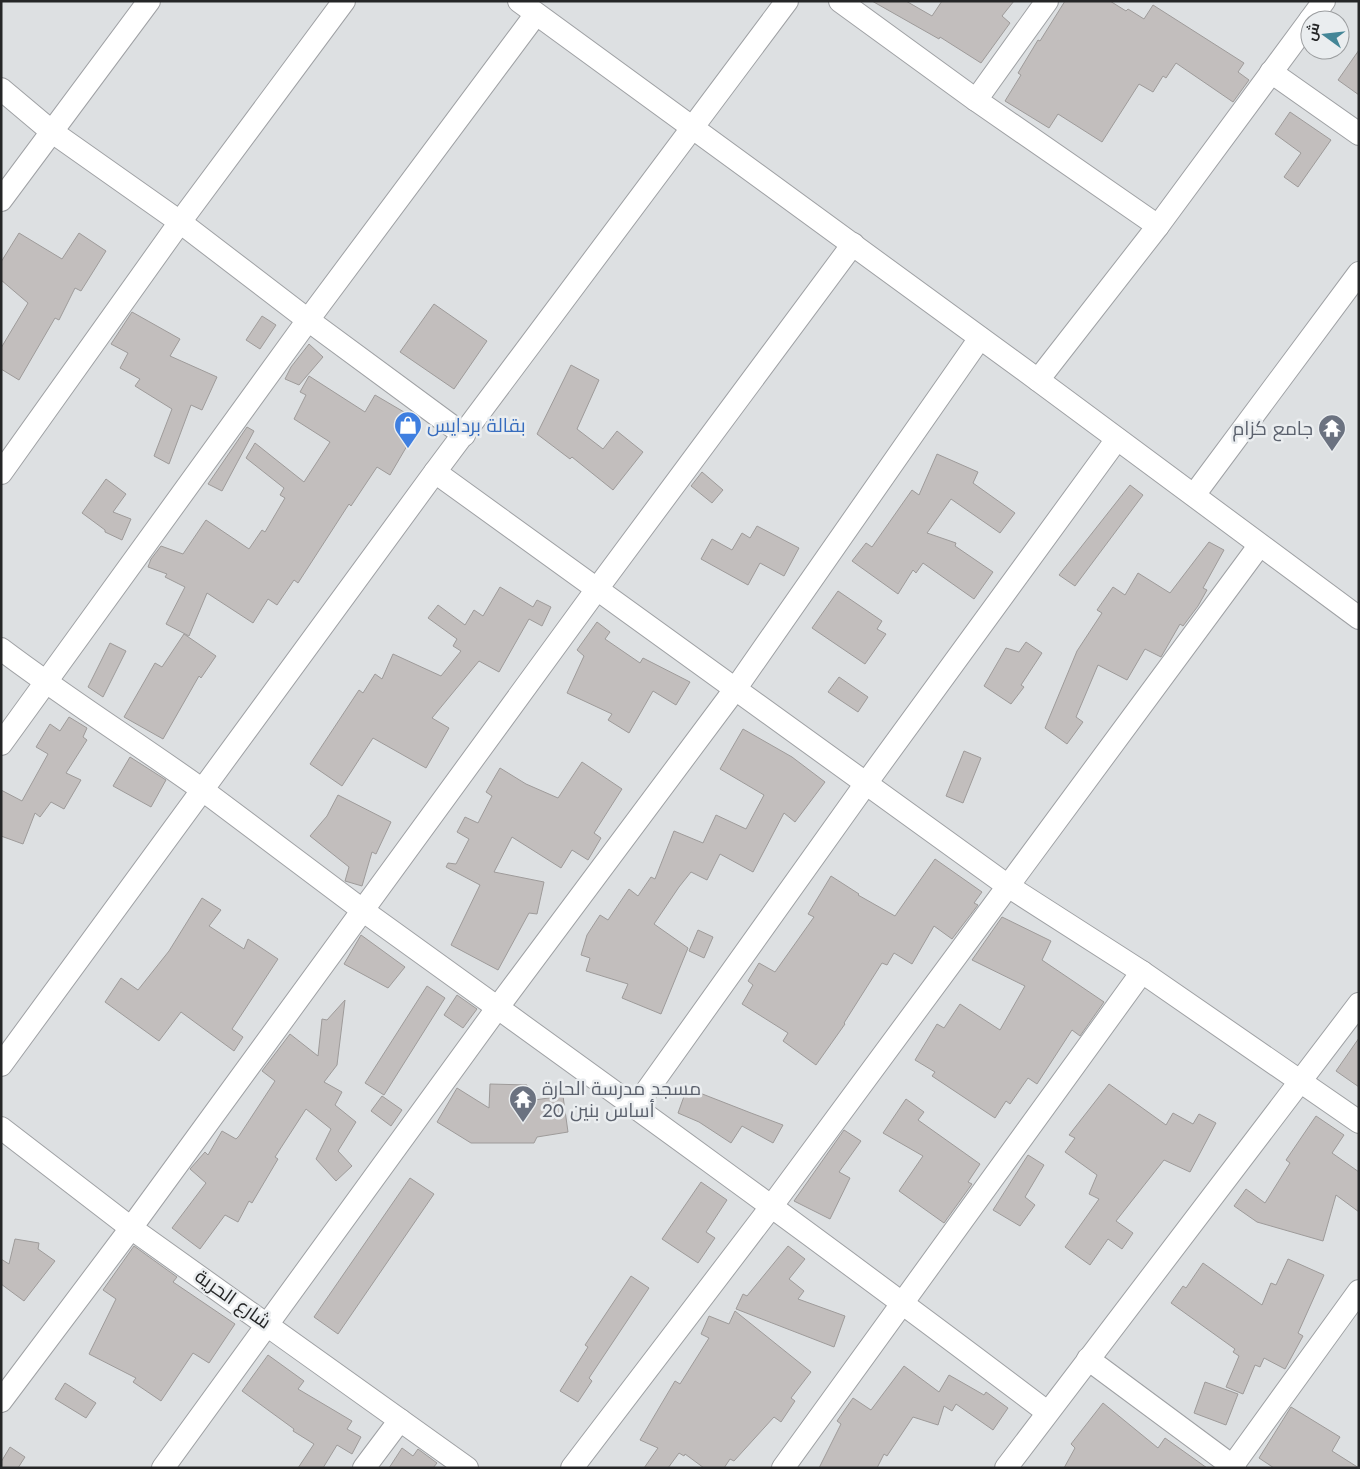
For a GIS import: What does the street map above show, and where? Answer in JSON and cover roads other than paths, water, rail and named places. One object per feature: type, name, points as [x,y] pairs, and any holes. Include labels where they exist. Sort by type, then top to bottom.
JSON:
[{"type":"street","points":[[1,200],[149,1]]},
{"type":"street","points":[[1,473],[180,222],[344,1]]},
{"type":"street","points":[[1,1065],[435,472],[787,1]]},
{"type":"street","points":[[840,1],[976,100],[1158,226]]},
{"type":"street","points":[[976,100],[1047,1]]},
{"type":"street","points":[[1,744],[308,320],[528,8],[692,129],[853,244],[1259,546],[1359,618]]},
{"type":"street","points":[[1038,380],[1158,226],[1300,33]]},
{"type":"street","points":[[1271,72],[1359,134]]},
{"type":"street","points":[[1,88],[51,131],[180,222],[308,320],[464,435]]},
{"type":"street","points":[[1,1400],[132,1228],[362,909],[853,244]]},
{"type":"street","points":[[1194,496],[1359,273]]},
{"type":"street","points":[[163,1468],[498,1007],[736,688],[980,338]]},
{"type":"street","points":[[636,1106],[866,782],[1117,439]]},
{"type":"street","points":[[435,472],[1008,886],[1142,972],[1359,1122]]},
{"type":"street","points":[[572,1468],[771,1207],[1259,546]]},
{"type":"street","points":[[1,649],[45,683],[202,790],[362,909],[636,1106],[1047,1412]]},
{"type":"street","points":[[783,1468],[1142,972]]},
{"type":"street","points":[[1006,1468],[1359,1004]]},
{"type":"street","name":"شارع الحرية","points":[[1,1128],[132,1228],[268,1323],[467,1468]]},
{"type":"street","points":[[1088,1359],[1233,1467],[1359,1291]]},
{"type":"street","points":[[364,1468],[400,1420]]},
{"type":"place","name":"بقالة بردايس","points":[[408,449]]},
{"type":"place","name":"جامع كزام","points":[[1332,452]]},
{"type":"place","name":"مسجد مدرسة الحارة 20 أساس بنين","points":[[523,1123]]}]
